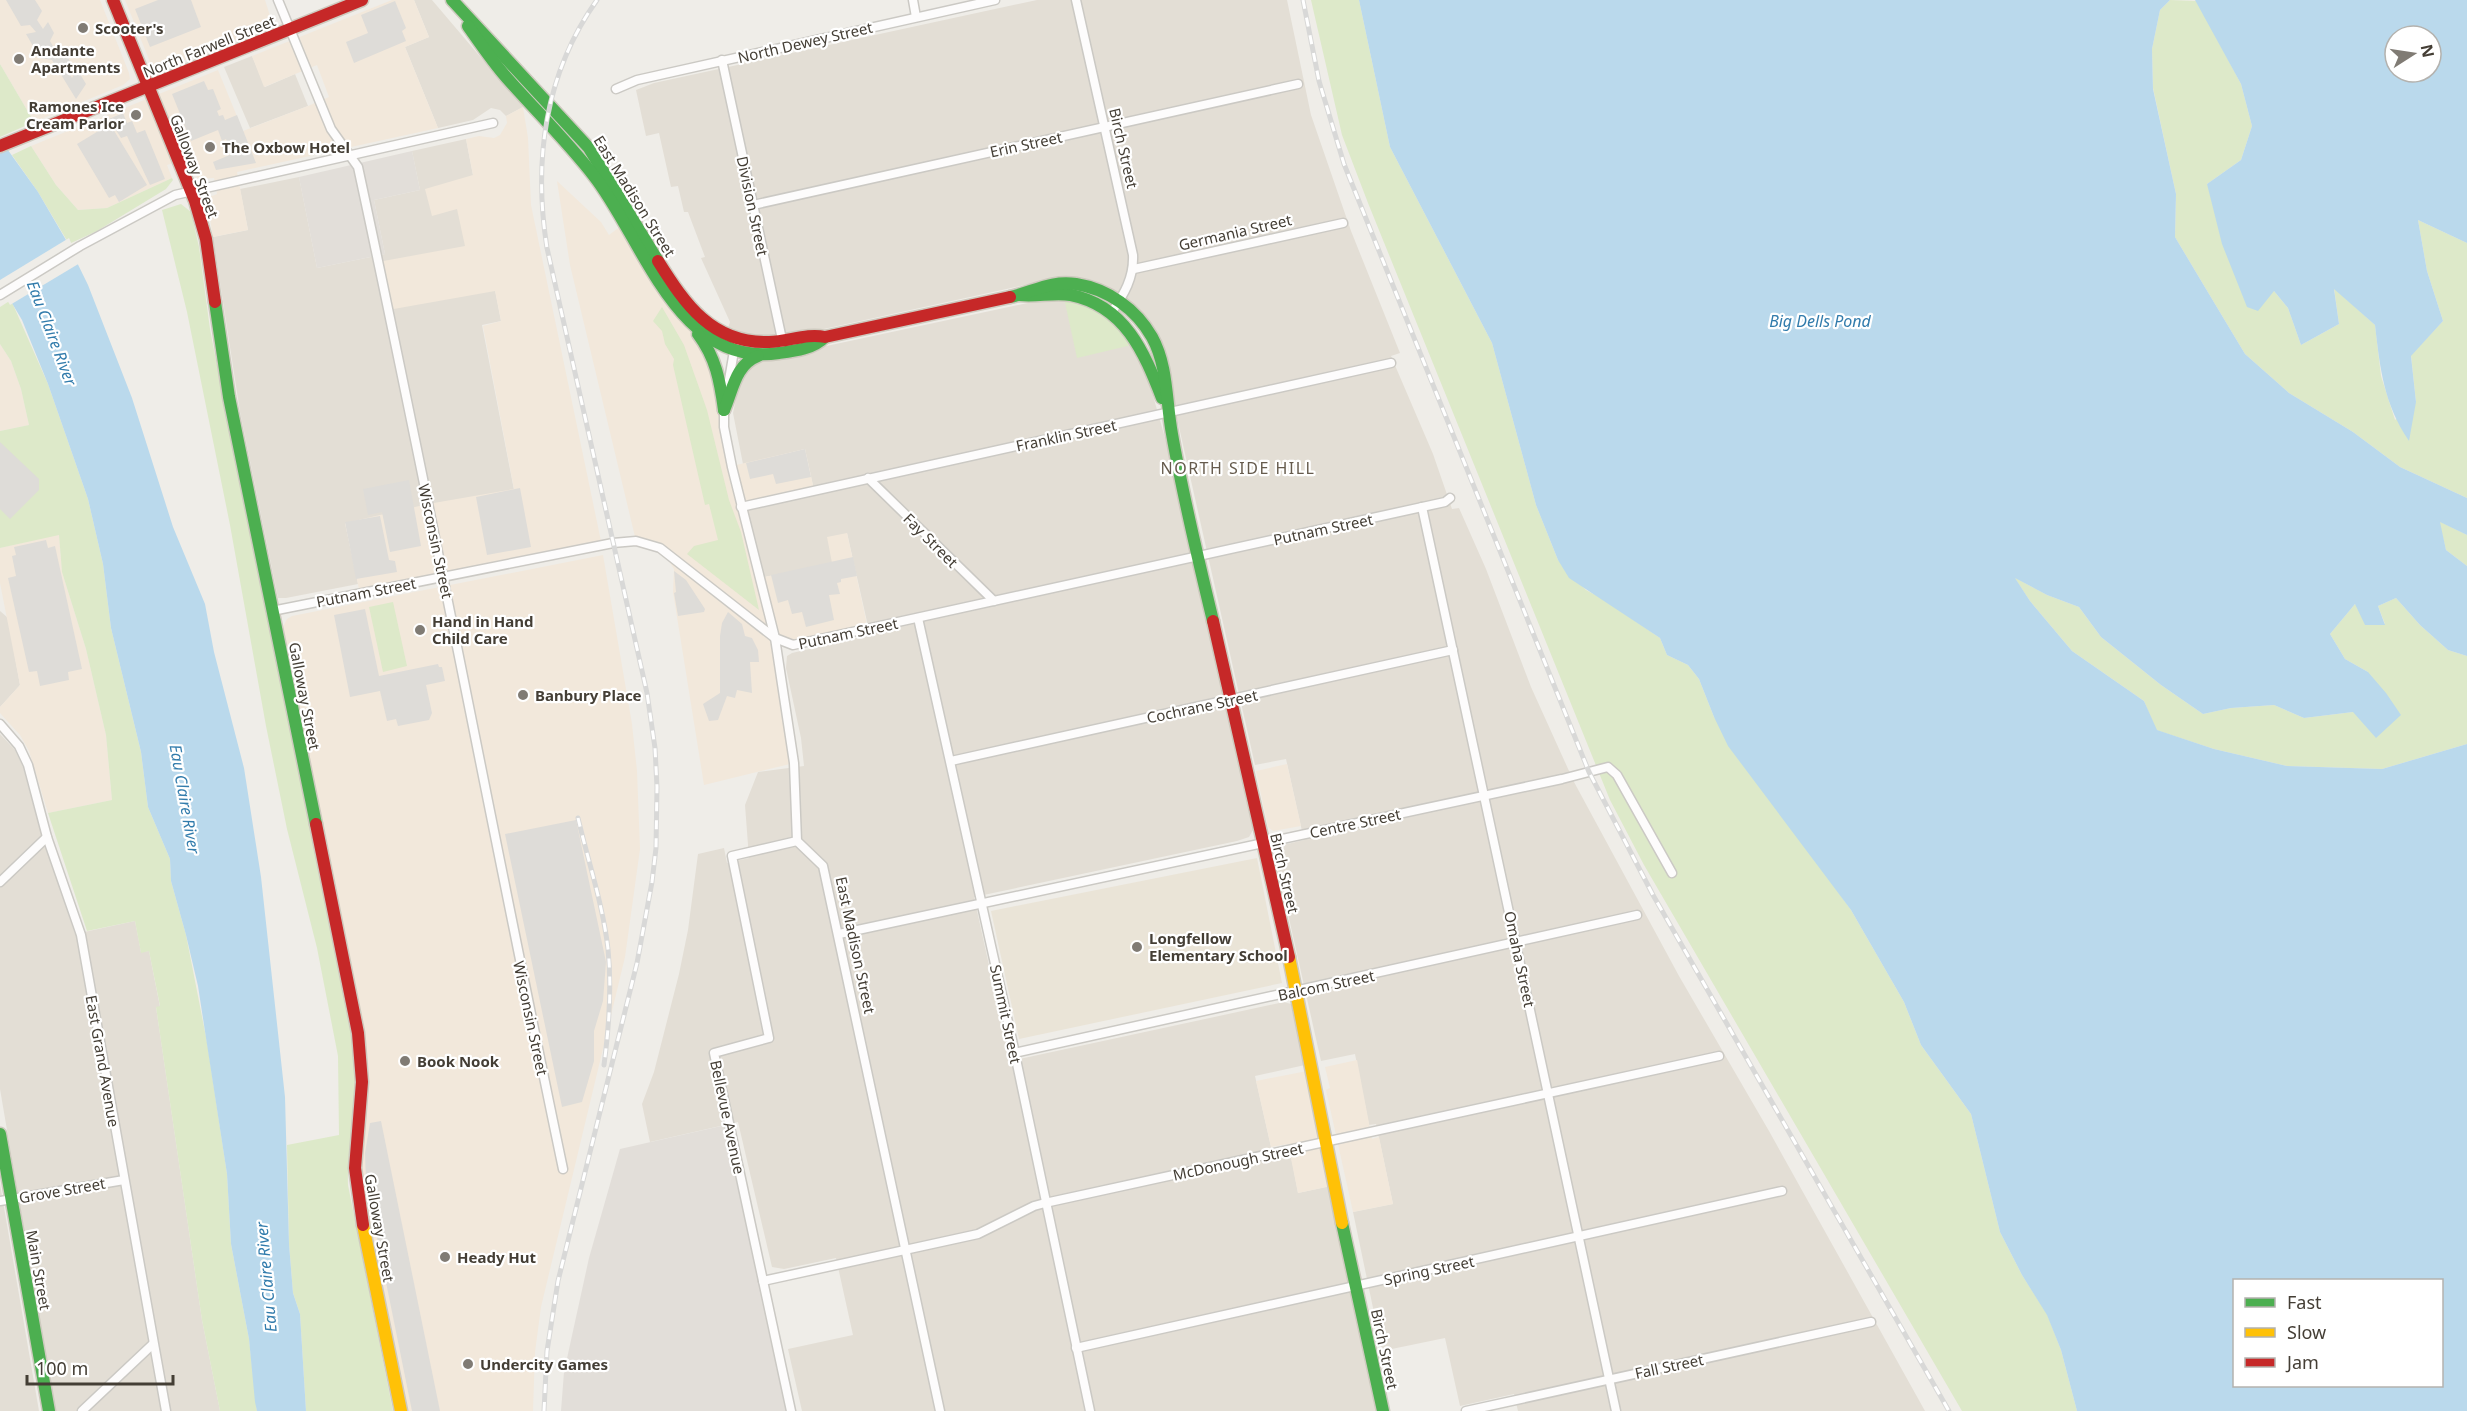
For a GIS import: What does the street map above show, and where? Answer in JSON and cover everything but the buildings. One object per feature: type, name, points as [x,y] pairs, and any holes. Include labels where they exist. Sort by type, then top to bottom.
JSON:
[{"type":"main road","name":"Galloway Street","points":[[113,0],[190,190],[206,239],[229,397],[358,1033],[362,1082],[355,1168],[359,1207],[401,1411]]},
{"type":"main road","name":"North Farwell Street","points":[[0,146],[362,0]]},
{"type":"main road","name":"East Madison Street","points":[[451,0],[504,75],[595,177],[674,304],[688,321],[733,353]]},
{"type":"main road","name":"East Madison Street","points":[[451,0],[589,148],[682,299],[693,313],[711,327],[736,339]]},
{"type":"main road","points":[[724,410],[741,366],[750,358],[816,334],[825,337],[1020,295],[1040,286],[1066,283],[1095,288],[1120,301]]},
{"type":"main road","points":[[1020,295],[1030,297],[1072,295],[1112,312]]},
{"type":"main road","name":"Birch Street","points":[[1120,301],[1138,318],[1154,341],[1164,370],[1168,413],[1198,556],[1296,991],[1325,1142],[1383,1411]]},
{"type":"main road","name":"Birch Street","points":[[1112,312],[1131,329],[1142,347],[1168,413]]},
{"type":"main road","points":[[688,321],[715,358],[719,369],[724,410]]},
{"type":"main road","points":[[736,339],[784,347]]},
{"type":"main road","points":[[733,353],[765,354]]},
{"type":"main road","name":"Main Street","points":[[0,1134],[5,1200],[49,1411]]},
{"type":"street","name":"Wisconsin Street","points":[[278,0],[331,129],[358,167],[444,577],[536,1045],[563,1169]]},
{"type":"street","points":[[913,0],[916,16]]},
{"type":"street","name":"North Dewey Street","points":[[616,89],[637,80],[722,60],[995,0]]},
{"type":"street","name":"Birch Street","points":[[1076,0],[1133,255],[1134,269]]},
{"type":"street","name":"Division Street","points":[[722,60],[784,347]]},
{"type":"street","name":"Erin Street","points":[[753,205],[1298,84]]},
{"type":"street","points":[[0,295],[80,246],[175,195],[493,123]]},
{"type":"street","name":"Germania Street","points":[[1134,269],[1343,223]]},
{"type":"street","points":[[1112,312],[1120,301],[1134,269]]},
{"type":"street","points":[[736,339],[724,410],[726,439],[775,638],[794,763],[797,841]]},
{"type":"street","name":"Franklin Street","points":[[741,507],[1391,363]]},
{"type":"street","name":"Fay Street","points":[[868,478],[994,601]]},
{"type":"street","name":"Putnam Street","points":[[272,611],[613,543],[644,542],[666,552],[775,638],[794,645],[1445,502],[1450,498]]},
{"type":"street","name":"Omaha Street","points":[[1422,507],[1616,1411]]},
{"type":"street","name":"Summit Street","points":[[918,618],[951,760],[1090,1411]]},
{"type":"street","name":"Cochrane Street","points":[[951,760],[1452,650]]},
{"type":"street","name":"East Grand Avenue","points":[[0,724],[19,746],[28,765],[47,837],[81,935],[166,1411]]},
{"type":"street","name":"Centre Street","points":[[839,934],[1608,767],[1617,775],[1672,873]]},
{"type":"street","points":[[0,882],[47,837]]},
{"type":"street","name":"East Madison Street","points":[[797,841],[823,866],[940,1411]]},
{"type":"street","name":"Bellevue Avenue","points":[[790,1411],[714,1053],[769,1038],[732,856],[797,841]]},
{"type":"street","name":"Balcom Street","points":[[1014,1053],[1637,915]]},
{"type":"street","name":"McDonough Street","points":[[763,1281],[978,1234],[1034,1206],[1046,1203],[1719,1056]]},
{"type":"street","name":"Grove Street","points":[[5,1200],[124,1180]]},
{"type":"street","name":"Spring Street","points":[[1076,1348],[1782,1191]]},
{"type":"street","name":"Fall Street","points":[[1466,1411],[1871,1323]]},
{"type":"street","points":[[82,1411],[153,1344]]},
{"type":"shaded area","points":[[0,0],[100,0],[130,79],[123,85],[34,122],[0,64]]},
{"type":"shaded area","points":[[6,0],[35,0],[42,11],[37,20],[43,29],[48,22],[54,33],[50,41],[56,51],[60,45],[62,47],[71,63],[67,70],[72,78],[77,69],[86,84],[76,99],[52,60],[40,58],[26,34],[36,32],[30,25],[21,26]]},
{"type":"shaded area","points":[[125,0],[265,0],[272,22],[269,26],[159,70],[152,67]]},
{"type":"shaded area","points":[[158,0],[191,0],[201,27],[150,47],[135,9]]},
{"type":"shaded area","points":[[392,0],[414,0],[429,37],[405,47],[438,128],[237,172],[248,230],[213,237],[207,198],[217,194],[214,178],[198,179],[188,158],[167,165],[172,178],[107,208],[78,210],[56,185],[31,146],[218,70],[243,131],[308,106],[329,97],[317,65],[264,87],[252,56]]},
{"type":"shaded area","points":[[414,0],[432,0],[523,107],[506,116],[500,110],[491,108],[473,120],[438,128],[405,47],[429,37]]},
{"type":"shaded area","points":[[1037,0],[1287,0],[1311,115],[1351,231],[1400,353],[1391,356],[1433,454],[1452,509],[1459,508],[1486,569],[1531,687],[1574,782],[1679,976],[1769,1131],[1925,1411],[1518,1411],[1514,1394],[1460,1406],[1445,1338],[1382,1351],[1353,1212],[1393,1204],[1376,1124],[1369,1125],[1355,1054],[1321,1061],[1275,856],[1279,846],[1304,840],[1286,759],[1255,765],[1161,347],[1106,288],[1043,281],[801,334],[766,339],[727,331],[730,322],[701,258],[705,257],[688,212],[684,212],[678,186],[671,187],[659,133],[646,136],[636,90],[654,83]]},
{"type":"shaded area","points":[[395,1],[406,28],[402,31],[406,41],[354,63],[346,42],[368,33],[361,15]]},
{"type":"shaded area","points":[[252,56],[265,87],[295,74],[308,106],[250,128],[224,67]]},
{"type":"shaded area","points":[[204,81],[208,90],[213,89],[221,109],[217,111],[219,116],[223,115],[225,120],[237,115],[256,163],[216,170],[213,162],[232,154],[226,139],[222,141],[218,130],[191,141],[172,94]]},
{"type":"shaded area","points":[[523,107],[528,138],[531,205],[602,546],[360,594],[345,523],[428,504],[514,489],[483,326],[501,321],[495,291],[388,310],[378,262],[465,246],[457,209],[432,216],[425,189],[473,175],[466,139],[479,136],[494,138],[500,135],[507,123],[506,116]]},
{"type":"shaded area","points":[[123,113],[127,123],[132,121],[137,133],[145,130],[165,179],[150,185],[127,136],[121,138],[109,119]]},
{"type":"shaded area","points":[[110,124],[147,185],[119,202],[115,195],[109,198],[77,144]]},
{"type":"shaded area","points":[[466,139],[501,321],[482,325],[514,490],[345,523],[358,584],[278,598],[240,412],[213,237],[248,230],[240,189],[299,177],[317,268],[385,254],[374,200],[420,190],[412,151]]},
{"type":"shaded area","points":[[412,151],[420,190],[374,200],[385,254],[317,268],[299,177]]},
{"type":"shaded area","points":[[557,181],[601,222],[609,235],[625,223],[708,347],[732,466],[805,449],[814,490],[742,507],[760,578],[832,563],[827,537],[847,533],[868,629],[793,645],[775,638],[794,763],[704,785],[673,592],[674,569],[660,548],[636,541],[570,265]]},
{"type":"shaded area","points":[[1051,298],[1064,298],[1136,344],[1142,357],[1169,452],[1253,830],[1249,837],[1237,841],[974,897],[1010,1061],[1284,1002],[1291,1004],[1305,1065],[1255,1076],[1274,1160],[1291,1156],[1298,1193],[1331,1186],[1379,1411],[802,1411],[788,1349],[853,1335],[836,1258],[784,1269],[772,1267],[738,1122],[650,1142],[642,1104],[654,1072],[679,974],[688,930],[698,854],[724,848],[727,863],[749,858],[745,805],[758,772],[804,766],[801,738],[786,668],[787,656],[870,635],[847,533],[833,563],[760,578],[741,507],[814,490],[805,449],[743,464],[733,413],[741,374],[751,362]]},
{"type":"shaded area","points":[[0,344],[11,361],[21,389],[29,425],[0,431]]},
{"type":"shaded area","points":[[0,442],[39,479],[39,490],[10,519],[0,509]]},
{"type":"shaded area","points":[[805,449],[811,477],[776,484],[773,474],[750,479],[746,463]]},
{"type":"shaded area","points":[[409,480],[421,546],[390,552],[382,512],[368,515],[363,489]]},
{"type":"shaded area","points":[[520,488],[531,547],[487,555],[476,497]]},
{"type":"shaded area","points":[[380,516],[389,560],[395,561],[397,572],[356,579],[345,522]]},
{"type":"shaded area","points":[[59,534],[62,572],[86,649],[106,735],[112,800],[48,813],[29,751],[20,735],[0,713],[0,707],[20,685],[0,583],[0,548]]},
{"type":"shaded area","points":[[46,540],[48,548],[55,546],[82,669],[68,672],[69,680],[40,686],[37,671],[29,672],[8,578],[16,576],[12,556],[16,555],[14,547]]},
{"type":"shaded area","name":"Banbury Place","points":[[603,555],[632,724],[637,771],[640,849],[625,957],[541,1307],[535,1352],[533,1411],[407,1411],[363,1194],[361,1160],[369,1071],[365,1039],[283,627],[287,619],[292,616]]},
{"type":"shaded area","points":[[853,557],[857,576],[841,579],[841,582],[837,583],[840,594],[829,595],[834,620],[806,627],[802,612],[792,614],[788,600],[778,603],[771,575]]},
{"type":"shaded area","points":[[674,571],[686,580],[705,609],[704,612],[678,616],[674,593],[676,592]]},
{"type":"shaded area","points":[[365,609],[379,676],[438,664],[442,667],[445,681],[426,685],[432,713],[429,720],[398,726],[396,719],[387,721],[380,691],[350,697],[334,615]]},
{"type":"shaded area","points":[[0,611],[8,618],[20,685],[0,707]]},
{"type":"shaded area","points":[[728,612],[742,624],[745,636],[752,638],[758,650],[759,662],[750,662],[752,693],[737,690],[735,698],[727,696],[718,720],[709,721],[703,704],[720,693],[720,636],[722,623]]},
{"type":"shaded area","points":[[0,734],[15,750],[23,767],[39,826],[75,934],[135,921],[141,952],[149,951],[160,1007],[156,1007],[202,1320],[220,1411],[55,1411],[0,1089]]},
{"type":"shaded area","points":[[1287,764],[1301,826],[1273,831],[1268,827],[1256,771]]},
{"type":"shaded area","points":[[576,820],[606,962],[603,1001],[594,1031],[594,1061],[582,1102],[562,1107],[505,834]]},
{"type":"shaded area","name":"Longfellow Elementary School","points":[[1257,858],[1282,983],[1019,1039],[991,911]]},
{"type":"shaded area","points":[[1357,1060],[1372,1139],[1379,1137],[1393,1204],[1353,1212],[1326,1090],[1330,1088],[1325,1067]]},
{"type":"shaded area","points":[[1307,1071],[1331,1186],[1298,1193],[1288,1144],[1271,1147],[1256,1081]]},
{"type":"shaded area","points":[[381,1121],[440,1411],[412,1411],[366,1183],[365,1153],[370,1123]]},
{"type":"shaded area","points":[[730,1124],[791,1411],[561,1411],[564,1372],[589,1258],[620,1149]]},
{"type":"shaded area","points":[[0,1184],[39,1411],[0,1411]]},
{"type":"green space","points":[[1311,0],[1359,0],[1390,147],[1492,343],[1536,505],[1558,560],[1586,590],[1660,638],[1667,655],[1688,665],[1699,679],[1714,717],[1851,910],[1904,1002],[1921,1045],[1971,1114],[2000,1232],[2022,1275],[2047,1314],[2061,1350],[2077,1411],[1962,1411],[1644,865],[1610,800],[1368,203],[1342,135]]},
{"type":"green space","points":[[2170,0],[2197,1],[2241,84],[2252,126],[2241,160],[2207,184],[2274,291],[2288,308],[2301,345],[2339,324],[2334,288],[2375,325],[2381,376],[2395,420],[2416,402],[2411,355],[2443,321],[2427,271],[2418,220],[2467,243],[2467,498],[2400,467],[2353,432],[2289,393],[2245,354],[2206,289],[2175,237],[2176,194],[2153,88],[2152,49],[2160,10]]},
{"type":"green space","points":[[0,64],[34,122],[0,137]]},
{"type":"green space","points":[[31,146],[56,185],[78,210],[107,208],[172,178],[173,180],[166,189],[97,231],[69,244],[38,192],[12,155]]},
{"type":"green space","points":[[181,204],[191,212],[199,247],[210,329],[230,433],[352,1033],[356,1095],[349,1152],[348,1185],[393,1411],[306,1411],[300,1314],[293,1293],[289,1244],[287,1145],[339,1135],[338,1056],[317,948],[287,829],[266,726],[230,525],[187,312],[162,210]]},
{"type":"green space","points":[[1064,298],[1087,305],[1104,314],[1136,344],[1077,358]]},
{"type":"green space","points":[[11,300],[48,384],[88,499],[103,564],[111,628],[141,752],[148,807],[170,859],[171,881],[186,935],[207,1042],[227,1174],[231,1244],[249,1339],[257,1411],[220,1411],[202,1320],[156,1007],[160,1006],[149,951],[141,953],[135,921],[87,931],[48,813],[112,800],[106,735],[86,649],[62,572],[59,535],[0,548],[0,431],[29,425],[21,389],[11,361],[0,344],[0,307]]},
{"type":"green space","points":[[662,307],[684,345],[707,410],[729,500],[741,532],[759,610],[687,554],[694,546],[718,540],[709,504],[705,505],[673,365],[674,359],[665,344],[662,331],[653,321]]},
{"type":"green space","points":[[2439,521],[2467,535],[2467,566],[2446,550]]},
{"type":"green space","points":[[2014,577],[2047,595],[2079,607],[2101,637],[2161,685],[2203,714],[2231,708],[2274,705],[2304,718],[2353,712],[2368,672],[2345,659],[2330,634],[2355,604],[2385,624],[2378,606],[2396,598],[2420,625],[2448,650],[2467,656],[2467,744],[2382,769],[2287,766],[2214,749],[2156,730],[2144,701],[2072,651],[2030,601]]},
{"type":"green space","points":[[393,602],[407,666],[383,672],[369,607]]},
{"type":"water","name":"Big Dells Pond","points":[[1359,0],[2170,0],[2160,10],[2152,49],[2153,89],[2176,194],[2175,237],[2245,354],[2289,393],[2353,432],[2400,467],[2467,498],[2467,535],[2440,522],[2446,550],[2467,566],[2467,656],[2448,650],[2420,625],[2396,598],[2378,606],[2385,625],[2365,625],[2355,604],[2330,634],[2345,659],[2368,672],[2401,715],[2376,738],[2353,712],[2304,718],[2274,705],[2231,708],[2203,714],[2161,685],[2101,637],[2079,607],[2047,595],[2015,578],[2030,601],[2072,651],[2144,701],[2157,730],[2214,749],[2287,766],[2382,769],[2467,744],[2467,1411],[2077,1411],[2061,1350],[2047,1315],[2022,1275],[2000,1232],[1971,1114],[1921,1045],[1904,1002],[1851,910],[1728,746],[1699,679],[1688,665],[1667,655],[1660,638],[1569,578],[1558,560],[1536,505],[1492,343],[1390,147]]},
{"type":"water","points":[[2195,0],[2467,0],[2467,243],[2418,220],[2427,271],[2443,321],[2411,356],[2416,402],[2409,441],[2394,413],[2384,386],[2375,325],[2334,289],[2339,324],[2301,345],[2288,308],[2274,291],[2258,311],[2247,307],[2222,244],[2207,184],[2241,160],[2252,126],[2241,84]]},
{"type":"water","name":"Eau Claire River","points":[[0,139],[38,192],[66,240],[88,285],[132,398],[173,527],[205,604],[214,652],[244,768],[261,877],[285,1097],[289,1244],[293,1293],[300,1314],[306,1411],[257,1411],[249,1339],[231,1244],[227,1174],[198,986],[171,881],[170,859],[148,807],[141,752],[111,628],[103,564],[88,499],[48,384],[22,320],[0,283]]},
{"type":"pier","points":[[69,238],[80,263],[10,305],[0,288],[0,280]]},
{"type":"railway","points":[[544,1411],[547,1351],[558,1281],[637,963],[656,848],[655,748],[647,693],[547,248],[543,215],[543,150],[547,118],[565,57],[579,28],[597,0]]},
{"type":"railway","points":[[1303,0],[1319,81],[1344,164],[1589,772],[1653,895],[1949,1411]]},
{"type":"railway","points":[[578,818],[599,900],[608,949],[610,978],[604,1065]]},
{"type":"traffic: fast","points":[[452,0],[589,148],[658,261]]},
{"type":"traffic: fast","points":[[468,26],[501,71],[594,176],[667,294],[689,320],[714,341],[744,353],[779,353],[797,350],[809,347],[825,337]]},
{"type":"traffic: fast","points":[[1010,297],[1042,287],[1067,283],[1099,290],[1129,309],[1152,337],[1164,372],[1181,481],[1213,621]]},
{"type":"traffic: fast","points":[[1020,295],[1071,295],[1105,309],[1119,320],[1140,348],[1162,398]]},
{"type":"traffic: fast","points":[[215,302],[229,397],[316,824]]},
{"type":"traffic: fast","points":[[698,334],[716,370],[724,410]]},
{"type":"traffic: fast","points":[[724,410],[744,365],[758,356]]},
{"type":"traffic: fast","points":[[0,1134],[49,1411]]},
{"type":"traffic: fast","points":[[1342,1223],[1383,1411]]},
{"type":"traffic: slow","points":[[1289,957],[1342,1223]]},
{"type":"traffic: slow","points":[[363,1225],[401,1411]]},
{"type":"traffic: jam","points":[[113,0],[195,201],[206,239],[215,302]]},
{"type":"traffic: jam","points":[[0,146],[362,0]]},
{"type":"traffic: jam","points":[[658,261],[679,292],[702,318],[716,329],[749,341],[769,342],[811,336],[825,337],[1010,297]]},
{"type":"traffic: jam","points":[[1213,621],[1289,957]]},
{"type":"traffic: jam","points":[[316,824],[358,1033],[362,1082],[355,1168],[363,1225]]},
{"type":"place","name":"Scooter's","points":[[83,28]]},
{"type":"place","name":"Andante Apartments","points":[[19,59]]},
{"type":"place","name":"Ramones Ice Cream Parlor","points":[[136,115]]},
{"type":"place","name":"The Oxbow Hotel","points":[[210,147]]},
{"type":"place","name":"Hand in Hand Child Care","points":[[420,630]]},
{"type":"place","name":"Banbury Place","points":[[523,695]]},
{"type":"place","name":"Longfellow Elementary School","points":[[1137,947]]},
{"type":"place","name":"Book Nook","points":[[405,1061]]},
{"type":"place","name":"Heady Hut","points":[[445,1257]]},
{"type":"place","name":"Undercity Games","points":[[468,1364]]},
{"type":"district","name":"NORTH SIDE HILL","points":[[1238,468]]}]
